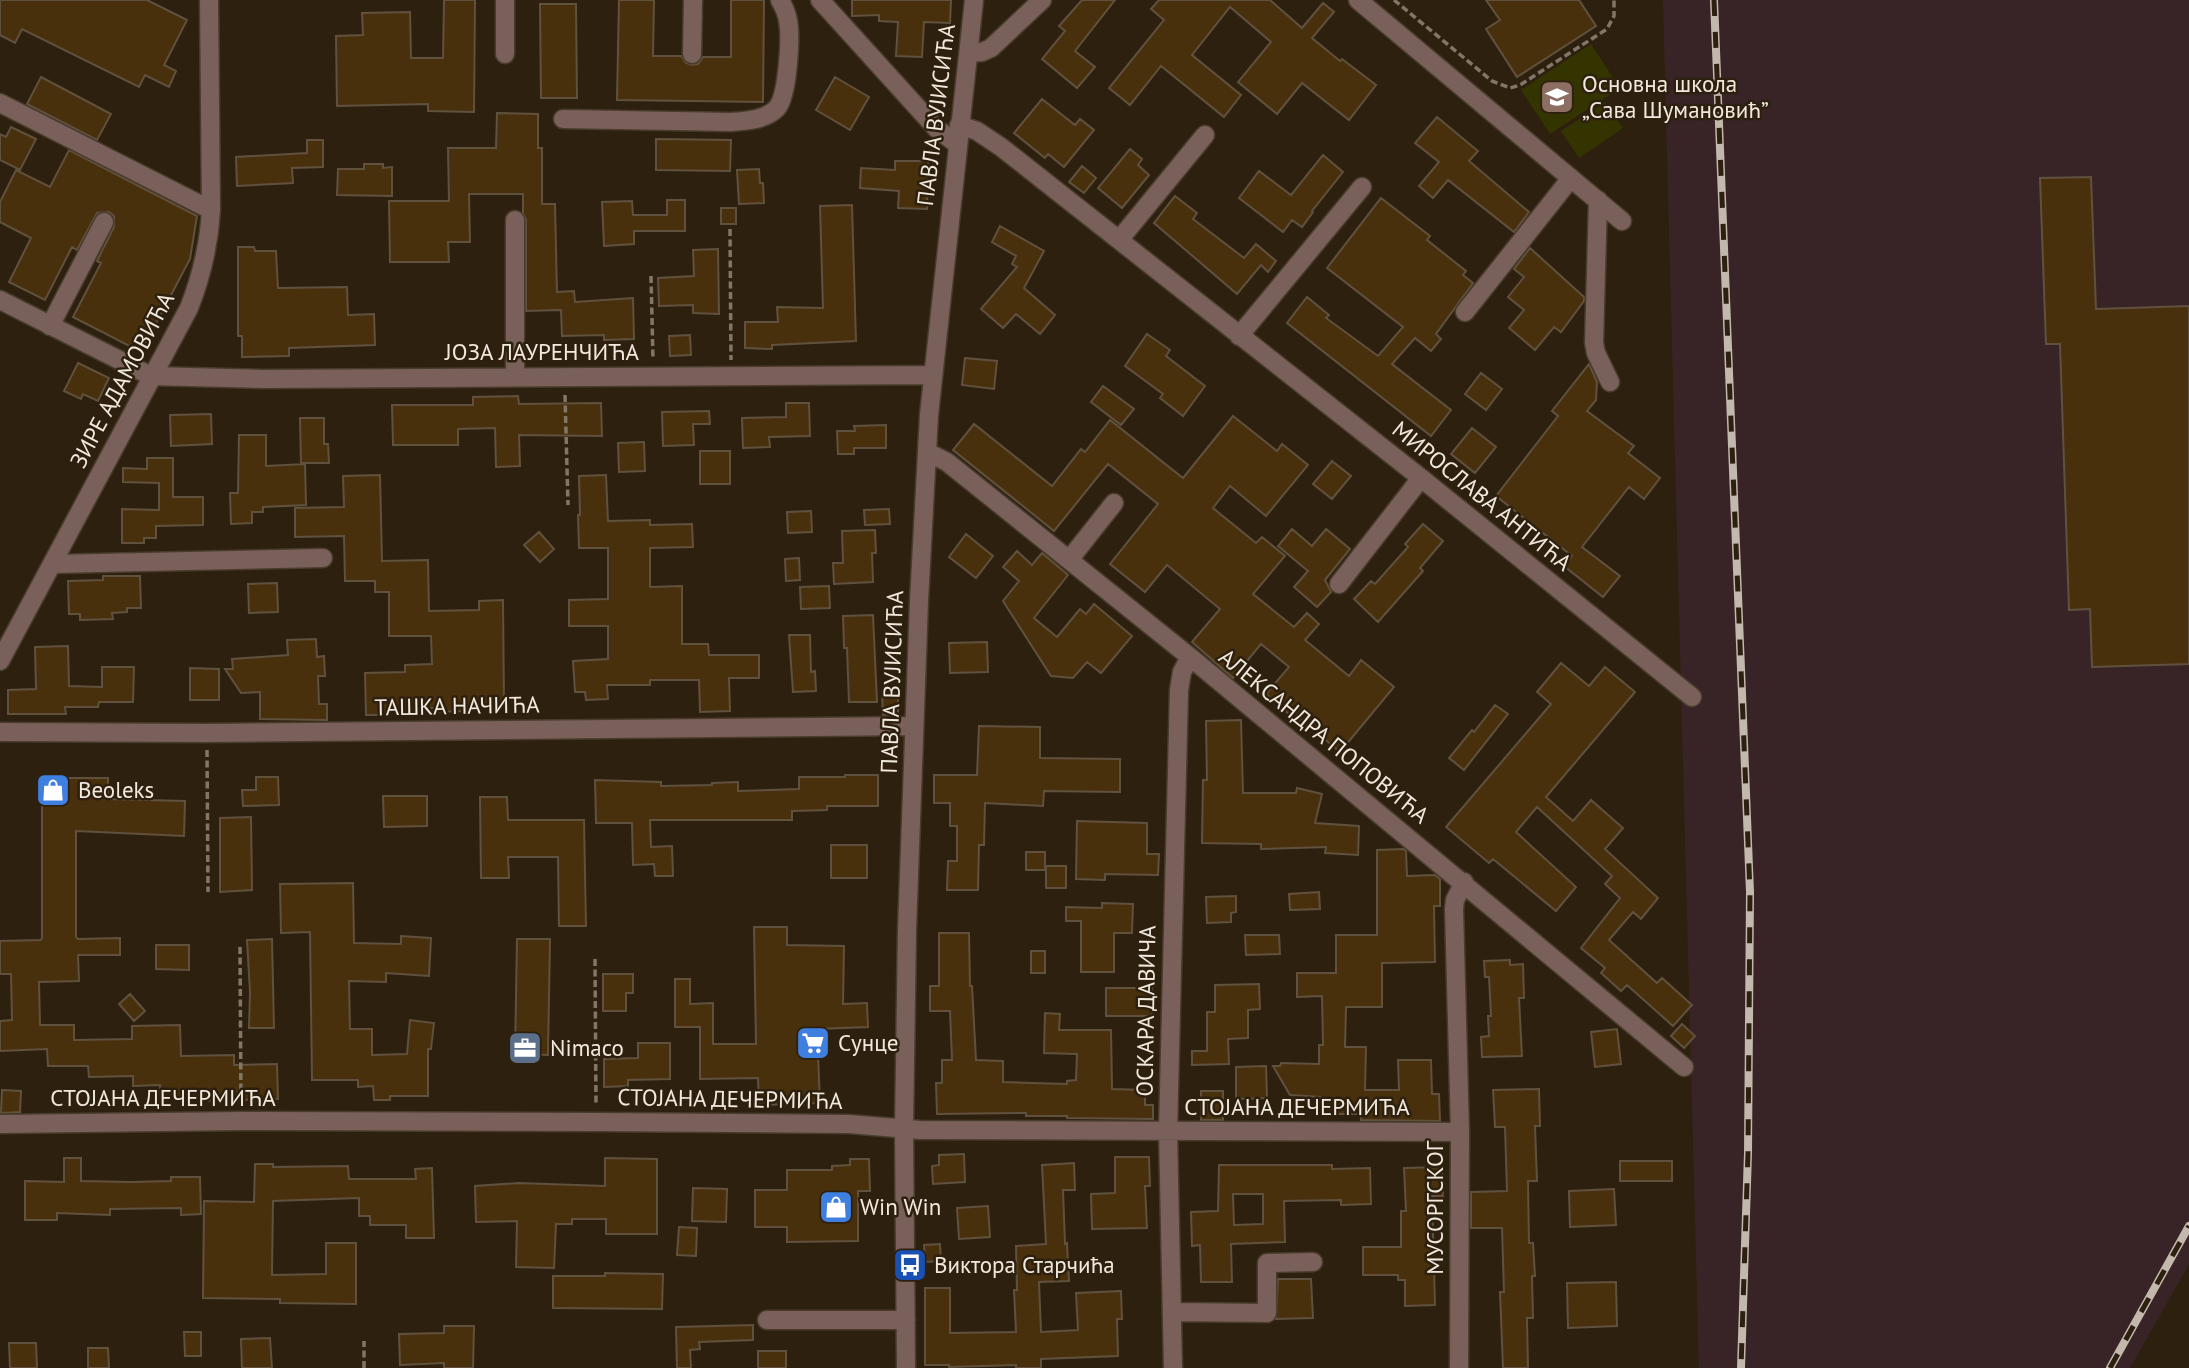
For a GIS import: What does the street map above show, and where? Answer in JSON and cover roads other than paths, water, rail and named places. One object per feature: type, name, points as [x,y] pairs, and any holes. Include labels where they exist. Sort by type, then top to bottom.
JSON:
[{"type":"street","name":"ЗИРЕ АДАМОВИЋА","points":[[0,661],[189,308],[202,275],[211,210],[209,0]]},
{"type":"street","points":[[505,0],[505,54]]},
{"type":"street","points":[[692,0],[692,54]]},
{"type":"street","points":[[563,119],[730,122],[757,119],[770,114],[778,107],[785,83],[789,24],[780,0]]},
{"type":"street","points":[[820,0],[936,128],[957,144]]},
{"type":"street","name":"ПАВЛА ВУЈИСИЋА","points":[[906,1368],[906,930],[914,726],[933,375],[974,0]]},
{"type":"street","points":[[969,53],[991,48],[1042,0]]},
{"type":"street","points":[[1358,0],[1622,221]]},
{"type":"street","points":[[0,103],[211,210]]},
{"type":"street","name":"МИРОСЛАВА АНТИЋА","points":[[959,125],[977,131],[1001,147],[1422,478],[1692,697]]},
{"type":"street","points":[[1119,240],[1205,135]]},
{"type":"street","points":[[1465,312],[1572,178]]},
{"type":"street","points":[[1239,336],[1362,187]]},
{"type":"street","points":[[1598,200],[1594,343],[1610,382]]},
{"type":"street","points":[[515,220],[515,377]]},
{"type":"street","points":[[50,326],[104,222]]},
{"type":"street","points":[[0,300],[151,376]]},
{"type":"street","name":"ЈОЗА ЛАУРЕНЧИЋА","points":[[151,376],[263,379],[933,375]]},
{"type":"street","name":"АЛЕКСАНДРА ПОПОВИЋА","points":[[928,452],[947,462],[1190,657],[1684,1066]]},
{"type":"street","points":[[1339,584],[1422,478]]},
{"type":"street","points":[[1069,560],[1114,503]]},
{"type":"street","points":[[54,564],[323,558]]},
{"type":"street","name":"ОСКАРА ДАВИЧА","points":[[1173,1368],[1174,1312],[1168,1131],[1179,690],[1182,672],[1190,657]]},
{"type":"street","name":"ТАШКА НАЧИЋА","points":[[0,732],[207,733],[914,726]]},
{"type":"street","name":"МУСОРГСКОГ","points":[[1460,1368],[1460,1132],[1454,909],[1455,900],[1464,883]]},
{"type":"street","name":"СТОЈАНА ДЕЧЕРМИЋА","points":[[0,1124],[242,1121],[596,1122],[849,1124],[904,1129],[1460,1132]]},
{"type":"street","points":[[1174,1312],[1267,1312],[1267,1263],[1313,1262]]},
{"type":"street","points":[[767,1320],[905,1320]]},
{"type":"railway","points":[[1714,0],[1750,892],[1748,1153],[1741,1368]]},
{"type":"railway","points":[[2110,1368],[2189,1226]]},
{"type":"place","name":"Основна школа „Сава Шумановић”","points":[[1557,97]]},
{"type":"place","name":"Beoleks","points":[[53,790]]},
{"type":"place","name":"Сунце","points":[[813,1043]]},
{"type":"place","name":"Nimaco","points":[[525,1048]]},
{"type":"place","name":"Win Win","points":[[836,1207]]},
{"type":"place","name":"Виктора Старчића","points":[[910,1265]]}]
